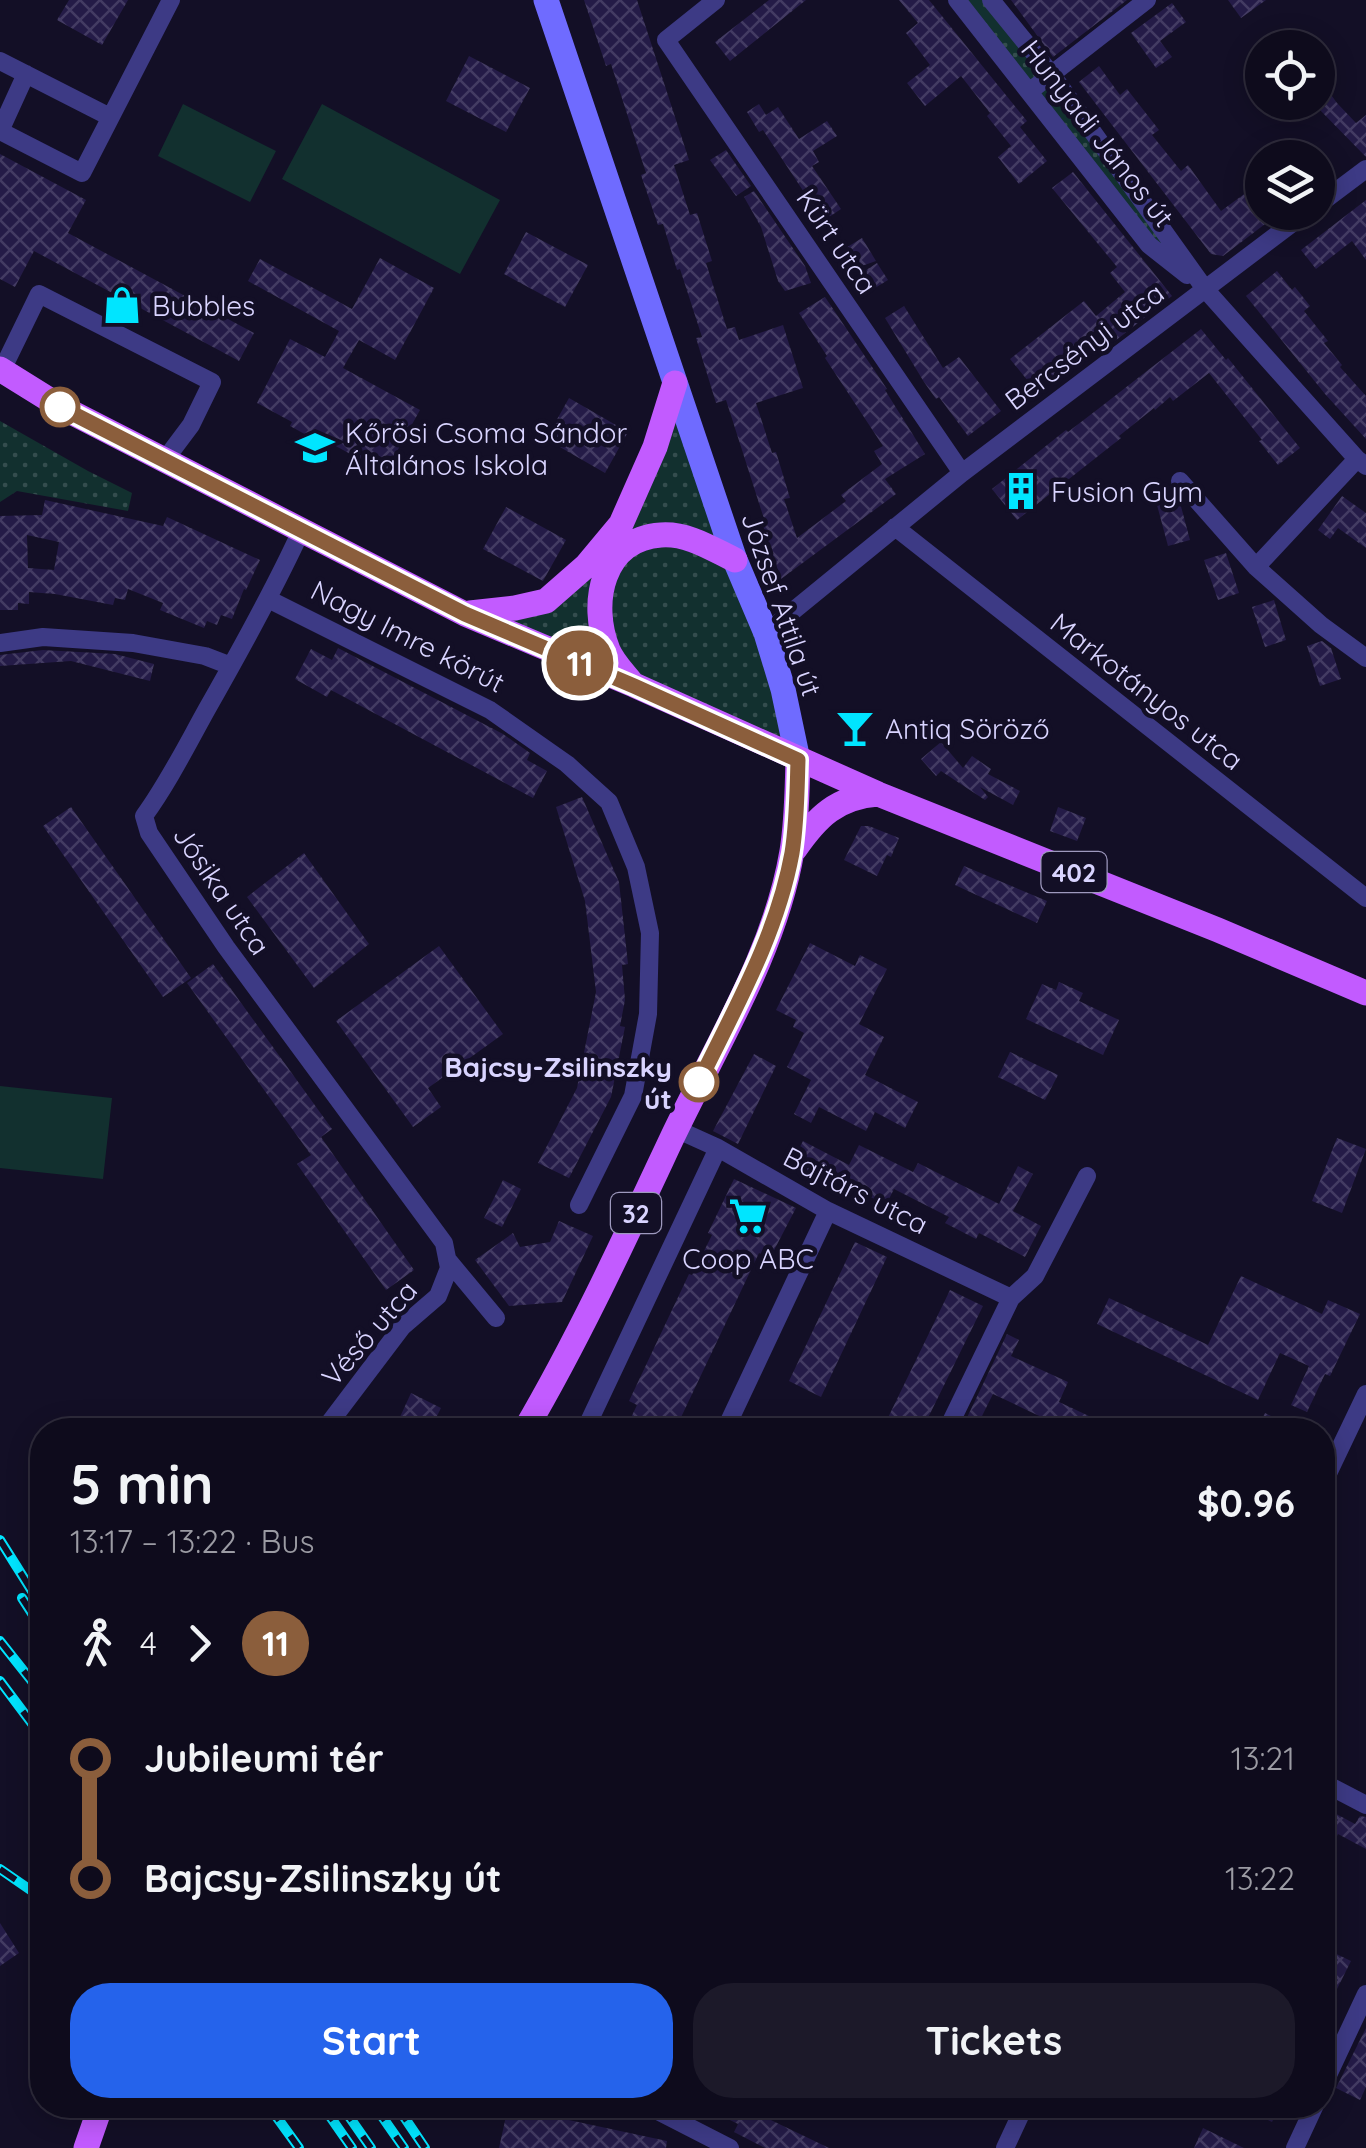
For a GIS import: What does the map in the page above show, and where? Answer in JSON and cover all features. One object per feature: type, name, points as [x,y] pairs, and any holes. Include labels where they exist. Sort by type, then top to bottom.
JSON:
[{"type":"main road","name":"Nagy Imre körút","points":[[1,370],[60,407],[465,614],[798,760]]},
{"type":"main road","points":[[465,614],[546,601],[586,566],[621,524],[655,447],[675,383]]},
{"type":"main road","points":[[634,686],[610,654],[599,605],[600,587],[619,554],[643,538],[664,534],[689,538],[735,560]]},
{"type":"main road","name":"402","points":[[798,760],[1366,993]]},
{"type":"main road","name":"32","points":[[532,1418],[596,1298],[768,938],[792,853],[798,760]]},
{"type":"main road","points":[[792,853],[813,823],[833,808],[860,796],[878,794]]},
{"type":"main road","points":[[86,2148],[96,2118]]},
{"type":"street","points":[[26,74],[0,131],[82,173],[171,0]]},
{"type":"street","name":"József Attila út","points":[[546,0],[735,560],[766,633],[798,760]]},
{"type":"street","name":"Kürt utca","points":[[716,0],[666,40],[962,473]]},
{"type":"street","name":"Hunyadi János út","points":[[958,0],[1149,245],[1205,289]]},
{"type":"street","name":"Hunyadi János út","points":[[991,0],[1052,75],[1205,289],[1361,462]]},
{"type":"street","points":[[1030,91],[1148,0]]},
{"type":"street","points":[[0,61],[110,117]]},
{"type":"street","points":[[1335,192],[1366,168]]},
{"type":"street","name":"Bercsényi utca","points":[[766,633],[962,473],[1284,230]]},
{"type":"street","name":"Nagy Imre körút","points":[[1,370],[39,294],[212,382],[192,425],[164,461]]},
{"type":"street","points":[[1256,568],[1361,462]]},
{"type":"street","points":[[1180,481],[1256,568],[1366,658]]},
{"type":"street","name":"Markotányos utca","points":[[895,527],[1366,898]]},
{"type":"street","name":"Jósika utca","points":[[301,531],[268,599],[144,816],[150,833],[226,947],[444,1244],[448,1263],[496,1318]]},
{"type":"street","name":"Nagy Imre körút","points":[[268,599],[490,710],[567,764],[609,802],[636,866],[650,933],[648,1014],[634,1096],[579,1205]]},
{"type":"street","points":[[0,643],[42,637],[134,643],[205,656],[231,666]]},
{"type":"street","name":"Bajtárs utca","points":[[676,1129],[718,1148],[828,1211],[1011,1298]]},
{"type":"street","points":[[591,1418],[718,1148]]},
{"type":"street","points":[[953,1418],[1011,1298],[1035,1276],[1087,1176]]},
{"type":"street","points":[[731,1418],[828,1211]]},
{"type":"street","name":"Véső utca","points":[[333,1418],[402,1327],[438,1296],[448,1263]]},
{"type":"street","points":[[1335,1459],[1366,1394]]},
{"type":"street","points":[[1335,1789],[1366,1805]]},
{"type":"street","points":[[1335,2060],[1366,1994]]},
{"type":"street","points":[[671,2118],[730,2148]]},
{"type":"street","points":[[1005,2148],[1019,2118]]},
{"type":"street","points":[[1295,2148],[1309,2118]]},
{"type":"green space","points":[[957,0],[991,0],[1205,289],[1149,245]]},
{"type":"green space","points":[[183,104],[276,151],[250,202],[158,156]]},
{"type":"green space","points":[[322,104],[500,200],[460,274],[282,179]]},
{"type":"green space","points":[[675,383],[798,760],[465,614],[546,601],[621,524]]},
{"type":"green space","points":[[0,421],[132,493],[128,511],[17,491],[0,502]]},
{"type":"green space","points":[[0,1086],[112,1098],[103,1179],[0,1168]]},
{"type":"building","points":[[69,0],[128,0],[102,45],[57,20]]},
{"type":"building","points":[[584,0],[637,0],[689,160],[674,165],[690,215],[697,213],[712,261],[706,263],[727,329],[735,327],[739,340],[783,325],[803,388],[756,403],[790,498],[784,499],[797,538],[846,501],[841,495],[882,464],[874,451],[883,446],[799,313],[825,297],[925,454],[885,479],[896,494],[781,579],[726,400],[716,403],[696,338],[702,337],[680,269],[677,270],[663,224],[658,225],[641,175],[646,173],[611,64],[606,66]]},
{"type":"building","points":[[769,0],[806,0],[730,61],[715,42]]},
{"type":"building","points":[[899,0],[929,0],[1027,121],[1020,127],[1047,161],[1019,184],[998,157],[1011,146],[961,76],[925,106],[907,83],[930,65],[906,33],[918,23]]},
{"type":"building","points":[[1011,0],[1127,0],[1053,57]]},
{"type":"building","points":[[1228,0],[1266,0],[1241,18]]},
{"type":"building","points":[[1172,3],[1186,22],[1160,41],[1172,57],[1156,68],[1131,33]]},
{"type":"building","points":[[469,56],[530,88],[506,132],[446,101]]},
{"type":"building","points":[[1099,66],[1120,95],[1127,89],[1159,130],[1152,135],[1181,171],[1188,165],[1221,211],[1245,193],[1245,230],[1257,230],[1223,256],[1211,254],[1079,82]]},
{"type":"building","points":[[1335,100],[1356,123],[1366,115],[1366,157],[1330,120],[1335,120]]},
{"type":"building","points":[[759,104],[766,115],[778,107],[799,139],[827,121],[837,136],[813,151],[819,162],[812,166],[841,209],[823,221],[747,112]]},
{"type":"building","points":[[726,150],[751,186],[736,196],[710,160]]},
{"type":"building","points":[[0,154],[86,200],[68,233],[254,333],[239,361],[34,251],[15,287],[0,279]]},
{"type":"building","points":[[1073,172],[1172,296],[1115,341],[1110,334],[1037,392],[1010,359],[1084,301],[1096,316],[1125,292],[1110,273],[1117,267],[1052,188]]},
{"type":"building","points":[[754,191],[805,266],[811,283],[785,291],[778,281],[761,227],[744,197]]},
{"type":"building","points":[[1366,200],[1366,260],[1352,241],[1316,269],[1301,250],[1327,230],[1335,230],[1335,224]]},
{"type":"building","points":[[526,232],[588,265],[565,307],[504,274]]},
{"type":"building","points":[[862,238],[876,261],[856,268],[844,249]]},
{"type":"building","points":[[380,258],[434,288],[395,360],[359,340],[343,368],[420,410],[385,473],[312,433],[310,437],[257,403],[290,339],[325,357],[339,331],[248,281],[260,259],[352,309]]},
{"type":"building","points":[[877,263],[888,280],[870,291],[860,274]]},
{"type":"building","points":[[1277,271],[1310,306],[1304,311],[1328,341],[1324,343],[1340,367],[1366,396],[1366,439],[1246,296]]},
{"type":"building","points":[[904,306],[943,368],[959,357],[1001,411],[968,436],[924,382],[885,318]]},
{"type":"building","points":[[1201,329],[1300,448],[1278,465],[1209,373],[1173,401],[1170,397],[1154,408],[1017,520],[992,489]]},
{"type":"building","points":[[569,398],[628,432],[605,473],[546,439]]},
{"type":"building","points":[[1342,496],[1366,513],[1366,548],[1338,528],[1330,539],[1318,530]]},
{"type":"building","points":[[1179,499],[1190,540],[1168,546],[1157,505]]},
{"type":"building","points":[[45,500],[163,526],[167,517],[260,560],[232,619],[221,615],[217,625],[207,621],[204,628],[160,610],[163,603],[128,589],[125,600],[115,598],[113,605],[29,592],[29,604],[18,603],[18,610],[0,610],[0,516],[42,515]],"holes":[[[27,535],[59,542],[54,570],[28,568]]]},
{"type":"building","points":[[506,507],[566,540],[543,581],[483,549]]},
{"type":"building","points":[[1226,553],[1239,593],[1218,600],[1204,560]]},
{"type":"building","points":[[1274,600],[1286,640],[1265,647],[1252,607]]},
{"type":"building","points":[[1322,641],[1331,648],[1341,679],[1320,686],[1307,646]]},
{"type":"building","points":[[338,648],[503,734],[530,753],[527,760],[547,771],[533,798],[331,690],[327,697],[295,679],[311,649],[332,660]]},
{"type":"building","points":[[43,650],[115,654],[154,664],[150,681],[71,661],[0,666],[0,655]]},
{"type":"building","points":[[941,742],[963,768],[972,756],[991,769],[988,774],[1020,791],[1013,805],[980,787],[988,797],[985,800],[941,771],[936,776],[921,759]]},
{"type":"building","points":[[582,797],[619,882],[628,964],[622,965],[625,1000],[620,1026],[625,1027],[611,1097],[569,1178],[538,1163],[577,1088],[596,992],[585,901],[556,807]]},
{"type":"building","points":[[71,807],[191,978],[163,997],[43,826]]},
{"type":"building","points":[[1058,807],[1086,818],[1077,841],[1050,831]]},
{"type":"building","points":[[861,826],[899,838],[877,876],[844,860]]},
{"type":"building","points":[[304,853],[369,944],[314,988],[247,897]]},
{"type":"building","points":[[964,866],[1047,901],[1037,923],[955,885]]},
{"type":"building","points":[[810,943],[855,966],[860,955],[887,969],[859,1024],[884,1037],[865,1075],[918,1102],[905,1128],[875,1112],[866,1131],[819,1107],[811,1123],[794,1114],[811,1080],[787,1067],[804,1033],[793,1027],[796,1020],[776,1010]]},
{"type":"building","points":[[439,946],[503,1034],[428,1088],[441,1107],[413,1127],[336,1021]]},
{"type":"building","points":[[213,964],[332,1129],[321,1137],[414,1270],[386,1290],[297,1164],[311,1155],[187,983]]},
{"type":"building","points":[[1059,982],[1083,993],[1079,1001],[1119,1020],[1103,1055],[1026,1019],[1042,984],[1056,990]]},
{"type":"building","points":[[1010,1052],[1058,1075],[1045,1100],[998,1077]]},
{"type":"building","points":[[754,1054],[776,1066],[738,1144],[713,1131]]},
{"type":"building","points":[[1337,1138],[1366,1149],[1342,1213],[1312,1201]]},
{"type":"building","points":[[803,1141],[849,1165],[859,1145],[913,1172],[918,1163],[999,1204],[1018,1166],[1033,1174],[1013,1211],[1041,1226],[1025,1257],[979,1233],[976,1239],[945,1223],[949,1217],[894,1189],[886,1205],[820,1171],[815,1181],[789,1168]]},
{"type":"building","points":[[734,1179],[796,1208],[770,1258],[759,1253],[681,1418],[631,1418],[637,1405],[629,1401],[689,1274],[692,1275],[712,1235],[708,1233]]},
{"type":"building","points":[[503,1180],[521,1189],[502,1227],[484,1218]]},
{"type":"building","points":[[559,1221],[593,1236],[562,1302],[509,1306],[475,1260],[513,1233],[520,1247],[550,1242]]},
{"type":"building","points":[[855,1242],[887,1257],[821,1397],[789,1381]]},
{"type":"building","points":[[1241,1276],[1322,1314],[1328,1300],[1360,1314],[1330,1376],[1325,1374],[1307,1412],[1291,1405],[1309,1366],[1280,1353],[1258,1400],[1097,1324],[1109,1298],[1208,1345]]},
{"type":"building","points":[[950,1290],[983,1306],[928,1418],[888,1418]]},
{"type":"building","points":[[1007,1334],[1019,1340],[1011,1356],[1068,1382],[1059,1402],[1093,1418],[1044,1418],[993,1394],[981,1418],[967,1418]]},
{"type":"building","points":[[411,1393],[441,1408],[436,1418],[400,1418]]},
{"type":"building","points":[[1335,1813],[1355,1824],[1360,1816],[1366,1817],[1366,1849],[1338,1834],[1335,1839]]},
{"type":"building","points":[[0,1923],[19,1953],[0,1966]]},
{"type":"building","points":[[1335,1953],[1351,1961],[1335,1993]]},
{"type":"building","points":[[1366,2028],[1366,2087],[1360,2100],[1336,2088]]},
{"type":"building","points":[[506,2118],[559,2118],[667,2141],[666,2148],[499,2148]]},
{"type":"building","points":[[726,2118],[767,2118],[829,2148],[765,2148],[734,2132],[738,2124]]},
{"type":"building","points":[[1203,2128],[1244,2148],[1194,2148]]},
{"type":"railway","points":[[0,1540],[30,1588]]},
{"type":"railway","points":[[22,1598],[30,1610]]},
{"type":"railway","points":[[0,1641],[30,1679]]},
{"type":"railway","points":[[0,1681],[30,1721]]},
{"type":"railway","points":[[0,1869],[30,1890]]},
{"type":"railway","points":[[277,2118],[299,2148]]},
{"type":"railway","points":[[331,2118],[352,2148]]},
{"type":"railway","points":[[350,2118],[371,2148]]},
{"type":"railway","points":[[383,2118],[404,2148]]},
{"type":"railway","points":[[405,2118],[425,2148]]},
{"type":"bus line","name":"11","points":[[60,407],[465,614],[798,760],[792,853],[780,902],[768,938],[699,1082]]},
{"type":"place","name":"Bubbles","points":[[122,305]]},
{"type":"place","name":"Kőrösi Csoma Sándor Általános Iskola","points":[[315,448]]},
{"type":"place","name":"Fusion Gym","points":[[1021,491]]},
{"type":"place","name":"Antiq Söröző","points":[[855,728]]},
{"type":"place","name":"Bajcsy-Zsilinszky út","points":[[699,1082]]},
{"type":"place","name":"Coop ABC","points":[[748,1216]]}]
